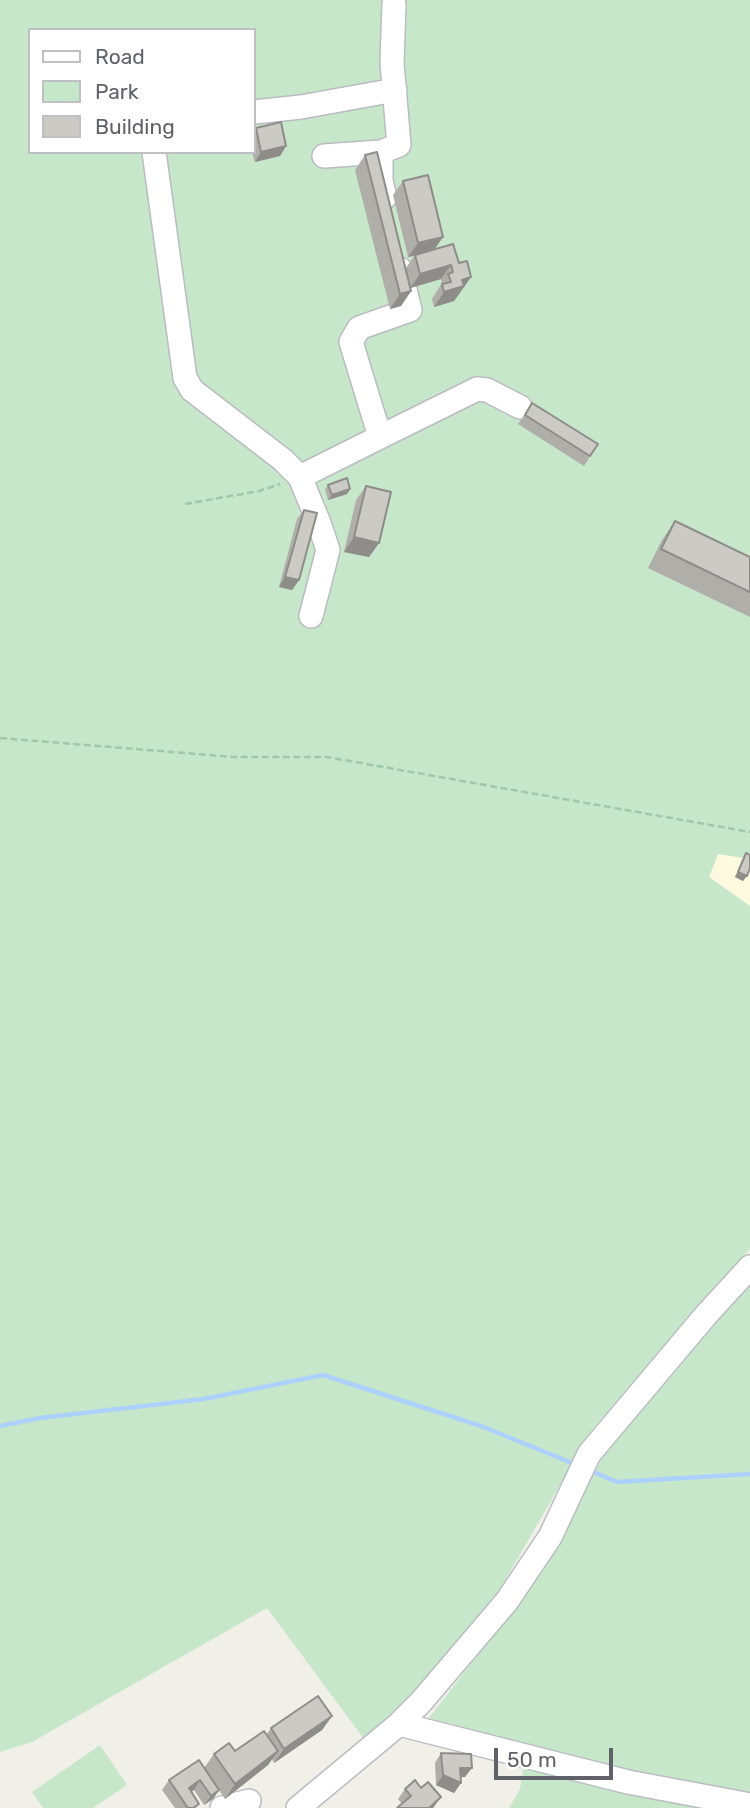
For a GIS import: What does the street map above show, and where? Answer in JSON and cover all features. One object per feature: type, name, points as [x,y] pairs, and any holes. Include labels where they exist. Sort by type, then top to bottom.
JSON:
[{"type":"street","points":[[324,156],[381,152],[399,145],[392,64],[394,4]]},
{"type":"street","points":[[256,112],[301,107],[394,90]]},
{"type":"street","points":[[381,152],[381,181],[389,217]]},
{"type":"street","points":[[154,154],[184,378],[192,390],[283,460],[300,477],[320,523],[328,550],[311,616]]},
{"type":"street","points":[[380,437],[351,342],[359,328],[410,310],[397,254]]},
{"type":"street","points":[[300,477],[477,389],[486,390],[520,407]]},
{"type":"street","points":[[298,1808],[399,1724],[507,1601],[550,1537],[589,1454],[750,1267]]},
{"type":"street","points":[[399,1724],[628,1782],[750,1805]]},
{"type":"street","points":[[222,1808],[248,1801]]},
{"type":"path","points":[[185,504],[259,491],[300,477]]},
{"type":"path","points":[[0,738],[233,757],[327,757],[750,832]]},
{"type":"shaded area","points":[[718,854],[750,859],[750,906],[709,877]]},
{"type":"green space","points":[[0,0],[750,0],[750,859],[718,854],[709,877],[750,906],[750,1249],[592,1430],[482,1620],[408,1704],[364,1739],[267,1608],[32,1742],[0,1752]]},
{"type":"green space","points":[[750,1281],[750,1798],[637,1776],[429,1718],[540,1574],[602,1458],[705,1331]]},
{"type":"green space","points":[[100,1745],[127,1785],[93,1808],[43,1808],[32,1792]]},
{"type":"green space","points":[[524,1763],[714,1808],[509,1808],[520,1789]]},
{"type":"building","points":[[281,122],[286,146],[261,152],[256,128]]},
{"type":"building","points":[[377,152],[411,291],[400,294],[365,155]]},
{"type":"building","points":[[428,175],[443,237],[418,243],[403,181]]},
{"type":"building","points":[[453,244],[459,263],[467,261],[471,277],[462,280],[464,286],[444,292],[442,284],[451,282],[448,274],[453,272],[451,265],[420,274],[415,255]]},
{"type":"building","points":[[532,403],[598,444],[590,456],[525,415]]},
{"type":"building","points":[[347,478],[350,489],[332,495],[328,485]]},
{"type":"building","points":[[366,486],[391,492],[379,543],[354,537]]},
{"type":"building","points":[[304,510],[317,513],[299,580],[285,577]]},
{"type":"building","points":[[675,521],[750,557],[750,592],[661,549]]},
{"type":"building","points":[[746,853],[750,855],[747,876],[738,872]]},
{"type":"building","points":[[318,1696],[332,1716],[284,1749],[271,1728]]},
{"type":"building","points":[[264,1731],[278,1751],[235,1784],[214,1754],[229,1743],[235,1751]]},
{"type":"building","points":[[441,1753],[471,1754],[472,1768],[460,1768],[461,1783],[443,1775]]},
{"type":"building","points":[[199,1760],[219,1790],[211,1796],[200,1780],[189,1788],[199,1804],[188,1808],[169,1780]]},
{"type":"building","points":[[415,1780],[421,1788],[428,1782],[441,1797],[429,1808],[397,1808],[411,1796],[405,1789]]},
{"type":"waterway","points":[[0,1426],[40,1418],[204,1399],[323,1375],[481,1426],[577,1465]]},
{"type":"waterway","points":[[589,1470],[617,1482],[750,1474]]}]
